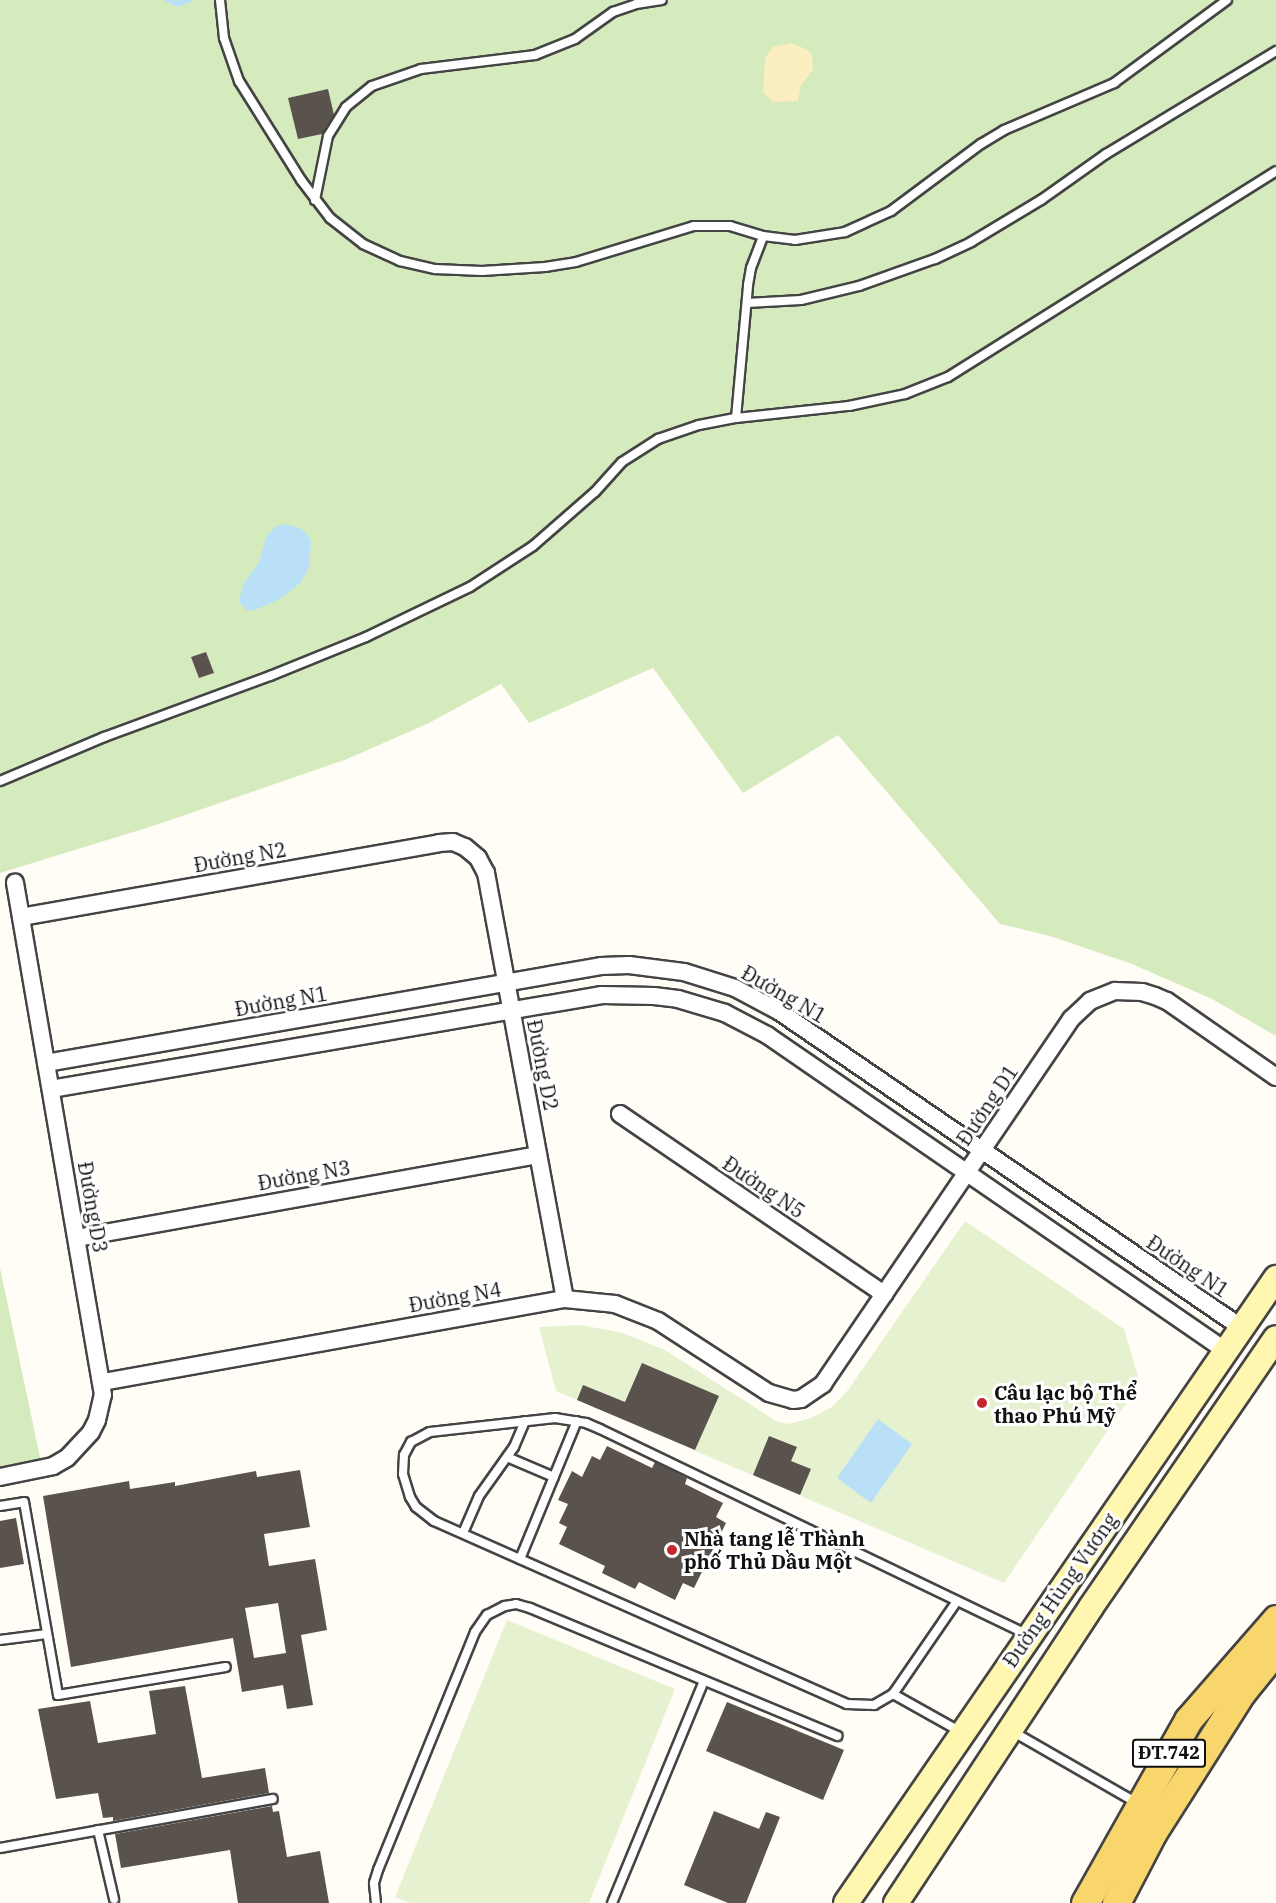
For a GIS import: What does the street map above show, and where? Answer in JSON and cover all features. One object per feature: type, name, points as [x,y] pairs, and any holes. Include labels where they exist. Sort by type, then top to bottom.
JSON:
[{"type":"main road","name":"Đường Hùng Vương","points":[[846,1903],[1028,1635],[1276,1278]]},
{"type":"main road","name":"Đường Hùng Vương","points":[[896,1903],[1091,1607],[1276,1338]]},
{"type":"main road","name":"ĐT.742","points":[[1085,1903],[1188,1720],[1276,1619]]},
{"type":"main road","name":"ĐT.742","points":[[1116,1903],[1153,1832],[1242,1692],[1276,1650]]},
{"type":"main road","points":[[962,1732],[996,1752]]},
{"type":"street","name":"Đường N2","points":[[21,917],[439,843],[453,842],[465,847]]},
{"type":"street","name":"Đường D2","points":[[465,847],[478,858],[486,873],[565,1299]]},
{"type":"street","name":"Đường D3","points":[[0,1477],[53,1466],[75,1451],[97,1420],[103,1382],[15,883]]},
{"type":"street","name":"Đường N1","points":[[46,1063],[601,966],[657,967],[711,979],[735,988],[780,1012],[1242,1328]]},
{"type":"street","name":"Đường D1","points":[[793,1400],[809,1395],[823,1384],[1071,1019],[1090,1001],[1115,991],[1142,992],[1167,1001],[1276,1077]]},
{"type":"street","points":[[51,1089],[602,995],[654,996],[702,1005],[747,1023],[767,1035],[1226,1351]]},
{"type":"street","name":"Đường N5","points":[[620,1114],[884,1294]]},
{"type":"street","name":"Đường N3","points":[[78,1238],[538,1155]]},
{"type":"street","name":"Đường N4","points":[[103,1382],[565,1299],[615,1304],[658,1321],[760,1388],[779,1398],[793,1400]]},
{"type":"lane","points":[[220,0],[224,38],[239,81],[315,200],[346,232],[363,244],[400,261],[435,269],[483,271],[545,267],[606,254],[694,226],[730,226],[779,239],[808,240],[869,223],[912,198],[973,150],[1004,130],[1113,83],[1227,0]]},
{"type":"lane","points":[[315,200],[328,136],[346,107],[372,86],[422,69],[535,55],[575,39],[613,12],[636,4],[662,0]]},
{"type":"lane","points":[[747,303],[801,300],[859,286],[935,259],[971,242],[1058,189],[1106,154],[1276,51]]},
{"type":"lane","points":[[0,781],[134,725],[270,676],[439,603],[500,570],[565,520],[622,462],[639,449],[678,431],[736,418],[849,406],[905,394],[948,377],[1276,171]]},
{"type":"lane","points":[[736,418],[751,268],[763,236]]},
{"type":"lane","points":[[957,1601],[893,1694],[874,1705],[847,1704],[424,1515],[410,1497],[403,1474],[407,1449],[423,1434],[555,1418],[578,1421],[600,1429],[1028,1635]]},
{"type":"lane","points":[[463,1533],[483,1488],[507,1457],[525,1421]]},
{"type":"lane","points":[[520,1559],[578,1421]]},
{"type":"lane","points":[[507,1457],[554,1477]]},
{"type":"lane","points":[[0,1506],[24,1502],[58,1695],[226,1667]]},
{"type":"lane","points":[[376,1903],[374,1883],[391,1837],[475,1632],[480,1622],[495,1610],[516,1604],[530,1608],[837,1737]]},
{"type":"lane","points":[[0,1640],[48,1634]]},
{"type":"lane","points":[[612,1903],[704,1681]]},
{"type":"lane","points":[[893,1694],[962,1732]]},
{"type":"lane","points":[[1010,1730],[1140,1805]]},
{"type":"lane","points":[[0,1848],[273,1799]]},
{"type":"lane","points":[[98,1830],[114,1899]]},
{"type":"green space","points":[[0,0],[1276,0],[1276,1036],[1212,999],[1132,964],[1050,936],[1000,924],[838,735],[743,793],[653,668],[529,723],[501,684],[427,724],[347,759],[156,825],[0,873]]},
{"type":"green space","name":"Câu lạc bộ Thể thao Phú Mỹ","points":[[965,1221],[1124,1329],[1140,1383],[1004,1583],[556,1391],[539,1327],[581,1325],[623,1333],[665,1350],[776,1421],[789,1424],[811,1418],[832,1407],[848,1390]]},
{"type":"green space","points":[[0,1268],[41,1462],[0,1469]]},
{"type":"green space","points":[[507,1620],[675,1689],[589,1903],[410,1903],[395,1897]]},
{"type":"sand","points":[[791,43],[808,50],[812,56],[813,70],[801,85],[798,101],[773,102],[763,92],[765,58],[773,47]]},
{"type":"water","points":[[163,0],[195,0],[178,7]]},
{"type":"water","points":[[287,524],[302,529],[311,540],[309,568],[300,583],[280,599],[255,610],[246,610],[240,603],[244,583],[259,562],[266,537],[276,526]]},
{"type":"water","points":[[878,1419],[912,1444],[871,1503],[837,1478]]},
{"type":"building","points":[[328,89],[334,115],[322,134],[298,139],[288,98]]},
{"type":"building","points":[[206,652],[214,673],[199,678],[191,657]]},
{"type":"building","points":[[642,1363],[719,1396],[695,1450],[577,1400],[583,1385],[625,1402]]},
{"type":"building","points":[[769,1436],[797,1447],[791,1461],[811,1469],[800,1495],[753,1475]]},
{"type":"building","points":[[607,1446],[652,1468],[655,1462],[687,1478],[685,1484],[723,1503],[716,1517],[726,1523],[694,1588],[683,1583],[675,1600],[639,1582],[635,1589],[602,1573],[605,1566],[559,1544],[567,1527],[559,1523],[568,1504],[558,1500],[572,1471],[582,1477],[592,1456],[600,1460]]},
{"type":"building","points":[[300,1470],[310,1527],[264,1534],[269,1566],[315,1559],[327,1630],[301,1635],[313,1705],[287,1709],[283,1685],[242,1692],[233,1638],[71,1667],[43,1496],[129,1481],[130,1489],[175,1482],[175,1486],[256,1471],[257,1477]],"holes":[[[278,1603],[286,1653],[254,1658],[245,1608]]]},
{"type":"building","points":[[16,1518],[24,1564],[0,1568],[0,1521]]},
{"type":"building","points":[[185,1686],[202,1778],[265,1768],[269,1793],[113,1821],[113,1817],[103,1818],[98,1793],[56,1799],[38,1709],[90,1701],[98,1743],[156,1734],[149,1691]]},
{"type":"building","points":[[727,1702],[844,1750],[823,1800],[706,1751]]},
{"type":"building","points":[[272,1806],[273,1812],[279,1811],[287,1857],[320,1851],[329,1903],[238,1903],[230,1850],[121,1868],[115,1834]]},
{"type":"building","points":[[714,1811],[759,1829],[766,1812],[780,1817],[746,1903],[728,1903],[684,1885]]},
{"type":"place","name":"Câu lạc bộ Thể thao Phú Mỹ","points":[[982,1403]]},
{"type":"place","name":"Nhà tang lễ Thành phố Thủ Dầu Một","points":[[672,1550]]}]
